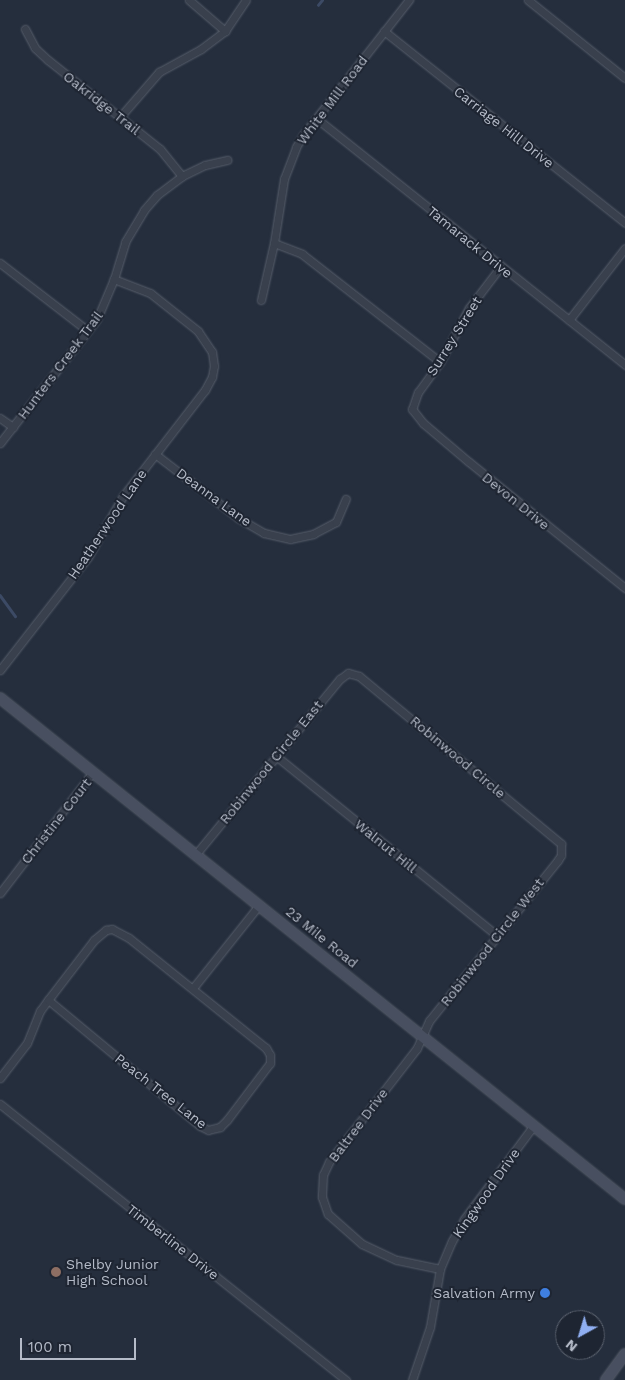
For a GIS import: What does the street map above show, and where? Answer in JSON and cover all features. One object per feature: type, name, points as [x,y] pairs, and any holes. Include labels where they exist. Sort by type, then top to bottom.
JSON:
[{"type":"main road","name":"23 Mile Road","points":[[0,698],[625,1199]]},
{"type":"main road","points":[[606,1380],[625,1354]]},
{"type":"street","points":[[189,0],[225,31]]},
{"type":"street","points":[[120,117],[160,72],[206,46],[225,31],[246,0]]},
{"type":"street","name":"White Mill Road","points":[[261,300],[274,243],[287,168],[303,135],[409,0]]},
{"type":"street","points":[[528,0],[625,78]]},
{"type":"street","name":"Oakridge Trail","points":[[25,29],[35,48],[168,156],[182,176]]},
{"type":"street","name":"Carriage Hill Drive","points":[[384,31],[625,223]]},
{"type":"street","name":"Tamarack Drive","points":[[316,118],[625,365]]},
{"type":"street","name":"Hunters Creek Trail","points":[[0,443],[88,331],[102,310],[125,242],[137,219],[152,200],[182,176],[205,165],[227,160]]},
{"type":"street","points":[[274,243],[302,254],[440,362]]},
{"type":"street","points":[[569,320],[625,248]]},
{"type":"street","points":[[0,263],[88,331]]},
{"type":"street","name":"Surrey Street","points":[[412,409],[418,392],[440,362],[469,308],[500,266]]},
{"type":"street","name":"Heatherwood Lane","points":[[0,670],[88,557],[103,535],[116,505],[196,402],[210,381],[214,368],[214,358],[209,343],[184,319],[150,293],[114,279]]},
{"type":"street","name":"Devon Drive","points":[[412,409],[423,423],[469,462],[625,588]]},
{"type":"street","points":[[0,418],[13,427]]},
{"type":"street","name":"Deanna Lane","points":[[155,454],[238,518],[264,533],[281,538],[290,540],[313,534],[336,522],[346,499]]},
{"type":"street","name":"Robinwood Circle East","points":[[196,854],[340,679],[348,673]]},
{"type":"street","name":"Robinwood Circle","points":[[348,673],[359,676],[559,841],[562,849]]},
{"type":"street","name":"Walnut Hill","points":[[276,756],[496,935]]},
{"type":"street","name":"Christine Court","points":[[0,893],[93,772]]},
{"type":"street","name":"Robinwood Circle West","points":[[422,1035],[429,1021],[558,860],[562,849]]},
{"type":"street","points":[[0,1078],[27,1043],[40,1011],[100,934],[112,929],[129,938],[193,988],[259,905]]},
{"type":"street","name":"Peach Tree Lane","points":[[48,1000],[200,1126],[212,1130],[227,1120],[268,1067],[271,1059],[266,1048],[193,988]]},
{"type":"street","name":"Baltree Drive","points":[[422,1035],[417,1048],[330,1162],[323,1175],[321,1191],[328,1214],[362,1244],[398,1260],[440,1269]]},
{"type":"street","name":"Timberline Drive","points":[[0,1104],[346,1380]]},
{"type":"street","name":"Kingwood Drive","points":[[412,1380],[430,1327],[440,1269],[464,1219],[534,1125]]},
{"type":"waterway","points":[[318,5],[322,0]]},
{"type":"waterway","points":[[0,595],[15,616]]},
{"type":"place","name":"Shelby Junior High School","points":[[56,1272]]},
{"type":"place","name":"Salvation Army","points":[[545,1293]]}]
